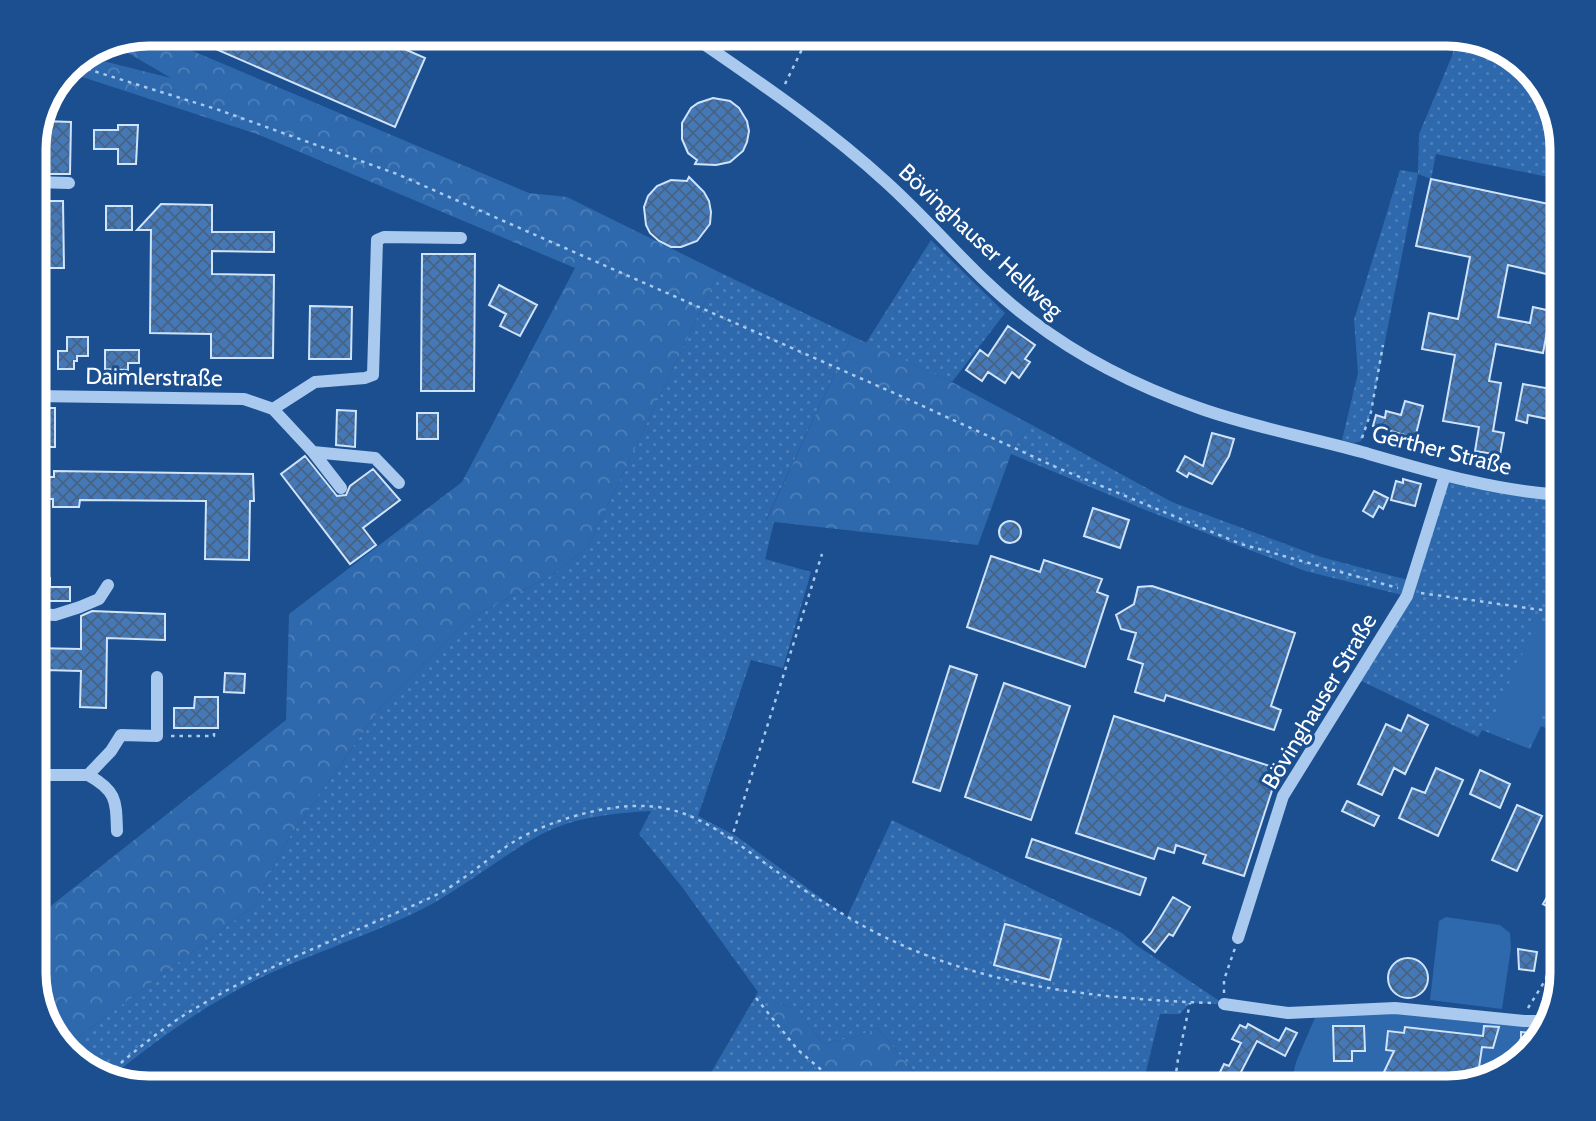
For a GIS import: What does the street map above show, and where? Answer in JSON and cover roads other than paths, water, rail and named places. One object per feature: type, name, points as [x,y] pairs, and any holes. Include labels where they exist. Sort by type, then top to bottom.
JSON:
[{"type":"street","name":"Bövinghauser Hellweg","points":[[707,46],[785,100],[884,180],[1010,303],[1075,351],[1134,382],[1199,408],[1355,451]]},
{"type":"street","points":[[46,182],[69,183]]},
{"type":"street","points":[[341,488],[313,452],[273,410],[315,382],[365,379],[373,375],[377,240],[384,237],[461,238]]},
{"type":"street","name":"Daimlerstraße","points":[[46,396],[244,399],[273,410]]},
{"type":"street","name":"Gerther Straße","points":[[1355,451],[1513,490],[1550,494]]},
{"type":"street","points":[[313,452],[375,458],[399,483]]},
{"type":"street","name":"Bövinghauser Straße","points":[[1238,938],[1283,796],[1409,591],[1445,475]]},
{"type":"street","points":[[46,615],[55,615],[99,599],[108,585]]},
{"type":"street","points":[[88,775],[111,751],[121,735],[157,736],[158,677]]},
{"type":"street","points":[[46,775],[88,775],[111,791],[116,803],[117,831]]},
{"type":"street","points":[[1224,1004],[1287,1013],[1395,1008],[1538,1021]]}]
